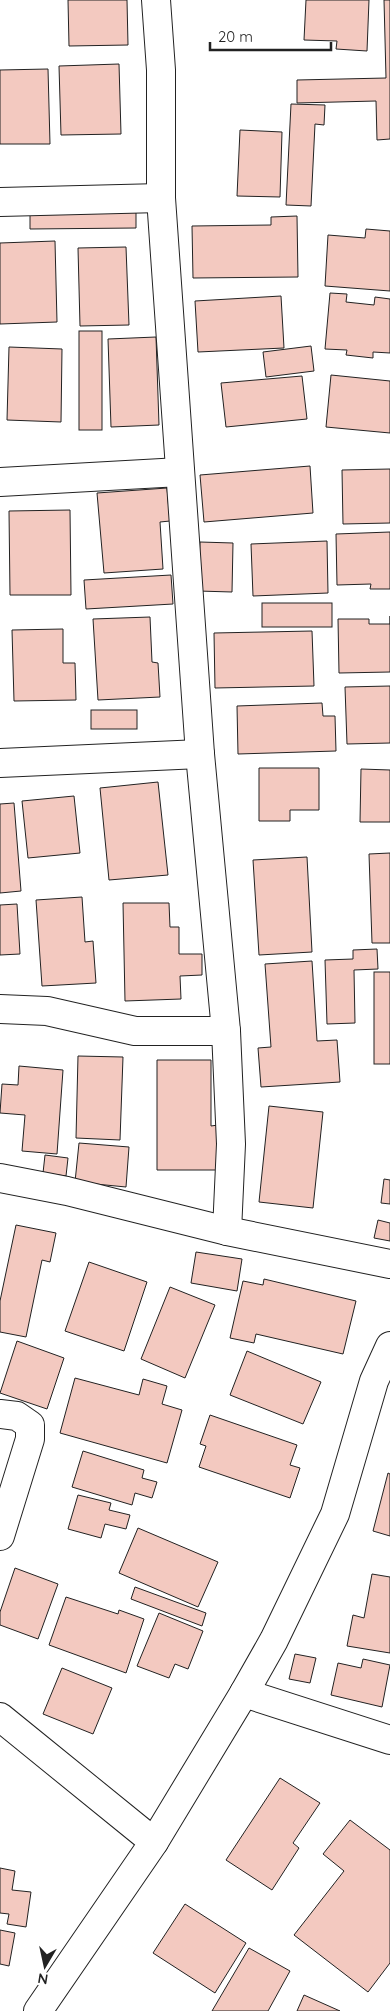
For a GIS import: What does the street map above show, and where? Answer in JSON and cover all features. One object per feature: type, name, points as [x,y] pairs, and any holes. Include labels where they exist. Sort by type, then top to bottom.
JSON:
[{"type":"street","points":[[156,0],[160,70],[161,198],[200,754],[226,1031],[231,1144],[227,1231]]},
{"type":"street","points":[[0,202],[161,198]]},
{"type":"street","points":[[0,482],[180,472]]},
{"type":"street","points":[[0,762],[200,754]]},
{"type":"street","points":[[0,1009],[47,1012],[135,1031],[226,1031]]},
{"type":"street","points":[[0,1178],[66,1191],[227,1231],[390,1264]]},
{"type":"street","points":[[38,2011],[154,1842],[274,1640],[335,1514],[374,1381],[390,1346]]},
{"type":"street","points":[[0,1414],[17,1416],[30,1425],[30,1439],[0,1536]]},
{"type":"street","points":[[244,1693],[390,1740]]},
{"type":"street","points":[[0,1718],[154,1842]]},
{"type":"building","points":[[68,0],[127,0],[128,45],[69,46]]},
{"type":"building","points":[[306,0],[369,0],[367,51],[336,49],[337,41],[304,40]]},
{"type":"building","points":[[384,0],[390,0],[390,139],[377,140],[376,101],[297,103],[297,80],[386,78]]},
{"type":"building","points":[[119,64],[121,134],[61,135],[59,66]]},
{"type":"building","points":[[48,69],[50,144],[0,144],[0,70]]},
{"type":"building","points":[[291,104],[325,105],[324,125],[315,124],[311,206],[286,205]]},
{"type":"building","points":[[240,130],[282,132],[280,197],[237,196]]},
{"type":"building","points":[[136,208],[136,228],[30,229],[30,210]]},
{"type":"building","points":[[297,216],[298,277],[193,278],[192,226],[271,225],[271,217]]},
{"type":"building","points":[[366,229],[390,231],[390,291],[325,286],[328,235],[365,238]]},
{"type":"building","points":[[55,241],[57,322],[0,324],[0,243]]},
{"type":"building","points":[[126,247],[129,325],[80,326],[78,248]]},
{"type":"building","points":[[330,293],[347,294],[346,302],[374,305],[375,297],[390,299],[390,353],[373,352],[373,358],[346,355],[347,350],[325,349]]},
{"type":"building","points":[[281,296],[284,348],[198,352],[195,301]]},
{"type":"building","points":[[79,331],[102,331],[102,430],[79,430]]},
{"type":"building","points":[[156,337],[159,425],[111,427],[108,339]]},
{"type":"building","points":[[311,346],[314,371],[266,377],[263,352]]},
{"type":"building","points":[[9,347],[62,349],[61,422],[7,420]]},
{"type":"building","points":[[331,375],[390,381],[390,433],[326,427]]},
{"type":"building","points":[[302,376],[307,419],[226,427],[221,383]]},
{"type":"building","points":[[310,466],[313,513],[204,522],[200,475]]},
{"type":"building","points":[[390,469],[390,523],[343,524],[342,470]]},
{"type":"building","points":[[167,488],[170,521],[160,522],[163,569],[104,573],[97,493]]},
{"type":"building","points":[[70,510],[71,595],[10,595],[9,511]]},
{"type":"building","points":[[390,532],[390,589],[370,589],[371,584],[337,585],[336,534]]},
{"type":"building","points":[[327,541],[328,593],[253,596],[251,544]]},
{"type":"building","points":[[200,542],[233,543],[232,592],[198,591]]},
{"type":"building","points":[[171,575],[173,604],[86,609],[84,580]]},
{"type":"building","points":[[262,603],[332,603],[332,627],[262,627]]},
{"type":"building","points":[[150,617],[152,662],[158,663],[160,697],[98,700],[93,619]]},
{"type":"building","points":[[338,619],[369,619],[369,624],[390,624],[390,672],[339,673]]},
{"type":"building","points":[[63,629],[63,663],[75,663],[76,700],[14,701],[12,630]]},
{"type":"building","points":[[312,631],[314,686],[215,688],[214,633]]},
{"type":"building","points":[[390,686],[390,743],[347,744],[345,687]]},
{"type":"building","points":[[322,703],[323,716],[335,716],[336,751],[238,754],[237,706]]},
{"type":"building","points":[[91,710],[137,710],[137,729],[91,729]]},
{"type":"building","points":[[259,768],[319,768],[319,810],[290,810],[290,821],[259,821]]},
{"type":"building","points":[[361,769],[390,770],[390,822],[360,822]]},
{"type":"building","points":[[158,782],[168,875],[109,880],[100,788]]},
{"type":"building","points":[[74,796],[80,853],[28,858],[22,801]]},
{"type":"building","points":[[14,803],[21,891],[0,893],[0,804]]},
{"type":"building","points":[[390,853],[390,943],[372,943],[369,854]]},
{"type":"building","points":[[307,857],[312,952],[259,955],[253,860]]},
{"type":"building","points":[[82,897],[85,942],[93,941],[96,983],[42,986],[36,900]]},
{"type":"building","points":[[123,903],[169,903],[170,927],[179,927],[179,954],[202,954],[202,975],[180,976],[181,999],[125,1001]]},
{"type":"building","points":[[17,904],[20,954],[0,955],[0,905]]},
{"type":"building","points":[[377,949],[378,969],[354,970],[355,1023],[327,1024],[325,960],[353,959],[353,950]]},
{"type":"building","points":[[312,961],[317,1041],[337,1040],[340,1082],[261,1087],[258,1048],[271,1047],[265,964]]},
{"type":"building","points":[[374,972],[390,972],[390,1064],[374,1064]]},
{"type":"building","points":[[78,1056],[123,1057],[120,1140],[76,1138]]},
{"type":"building","points":[[157,1060],[211,1060],[211,1126],[218,1125],[218,1170],[157,1170]]},
{"type":"building","points":[[19,1066],[63,1070],[57,1154],[22,1151],[25,1115],[0,1113],[2,1084],[18,1085]]},
{"type":"building","points":[[269,1106],[323,1112],[313,1208],[259,1202]]},
{"type":"building","points":[[79,1143],[129,1147],[126,1187],[75,1182]]},
{"type":"building","points":[[45,1155],[68,1158],[66,1176],[43,1173]]},
{"type":"building","points":[[384,1179],[390,1180],[390,1204],[381,1203]]},
{"type":"building","points":[[378,1220],[390,1223],[390,1241],[374,1238]]},
{"type":"building","points":[[16,1225],[56,1233],[50,1262],[42,1260],[26,1337],[0,1332],[0,1301]]},
{"type":"building","points":[[196,1252],[242,1259],[237,1291],[191,1283]]},
{"type":"building","points":[[89,1262],[147,1282],[124,1351],[65,1331]]},
{"type":"building","points":[[264,1279],[356,1301],[343,1354],[256,1334],[254,1343],[230,1338],[243,1281],[263,1285]]},
{"type":"building","points":[[170,1287],[215,1305],[185,1378],[141,1359]]},
{"type":"building","points":[[17,1341],[64,1358],[47,1409],[0,1393]]},
{"type":"building","points":[[247,1351],[321,1382],[303,1424],[230,1395]]},
{"type":"building","points":[[75,1378],[139,1395],[143,1379],[167,1386],[162,1404],[182,1410],[167,1463],[60,1433]]},
{"type":"building","points":[[210,1415],[297,1445],[290,1465],[300,1468],[290,1498],[199,1467],[206,1446],[200,1444]]},
{"type":"building","points":[[83,1451],[144,1470],[142,1478],[157,1482],[152,1498],[135,1493],[132,1505],[72,1487]]},
{"type":"building","points":[[388,1473],[390,1474],[390,1536],[373,1531]]},
{"type":"building","points":[[78,1495],[111,1503],[109,1510],[130,1515],[126,1529],[105,1524],[101,1538],[68,1529]]},
{"type":"building","points":[[138,1528],[218,1562],[198,1607],[119,1573]]},
{"type":"building","points":[[15,1568],[58,1584],[38,1639],[0,1625],[0,1612]]},
{"type":"building","points":[[372,1574],[390,1577],[390,1653],[347,1646],[353,1615],[364,1618]]},
{"type":"building","points":[[135,1587],[206,1613],[202,1626],[131,1599]]},
{"type":"building","points":[[66,1597],[118,1614],[119,1610],[144,1619],[126,1673],[49,1645]]},
{"type":"building","points":[[159,1613],[203,1631],[188,1669],[175,1664],[169,1678],[137,1666]]},
{"type":"building","points":[[295,1654],[316,1658],[310,1683],[289,1679]]},
{"type":"building","points":[[363,1659],[390,1665],[382,1707],[331,1695],[338,1663],[361,1668]]},
{"type":"building","points":[[62,1668],[112,1688],[93,1734],[43,1714]]},
{"type":"building","points":[[280,1778],[320,1803],[293,1843],[299,1848],[272,1890],[226,1860]]},
{"type":"building","points":[[350,1820],[390,1850],[390,1963],[368,1992],[294,1935],[344,1871],[323,1854]]},
{"type":"building","points":[[0,1868],[15,1871],[12,1890],[31,1892],[26,1927],[7,1924],[9,1914],[0,1913]]},
{"type":"building","points":[[185,1904],[246,1943],[215,1993],[153,1953]]},
{"type":"building","points":[[0,1930],[15,1933],[9,1966],[0,1964]]},
{"type":"building","points":[[249,1948],[290,1971],[268,2011],[212,2011]]},
{"type":"building","points":[[304,1995],[340,2011],[297,2011]]}]
